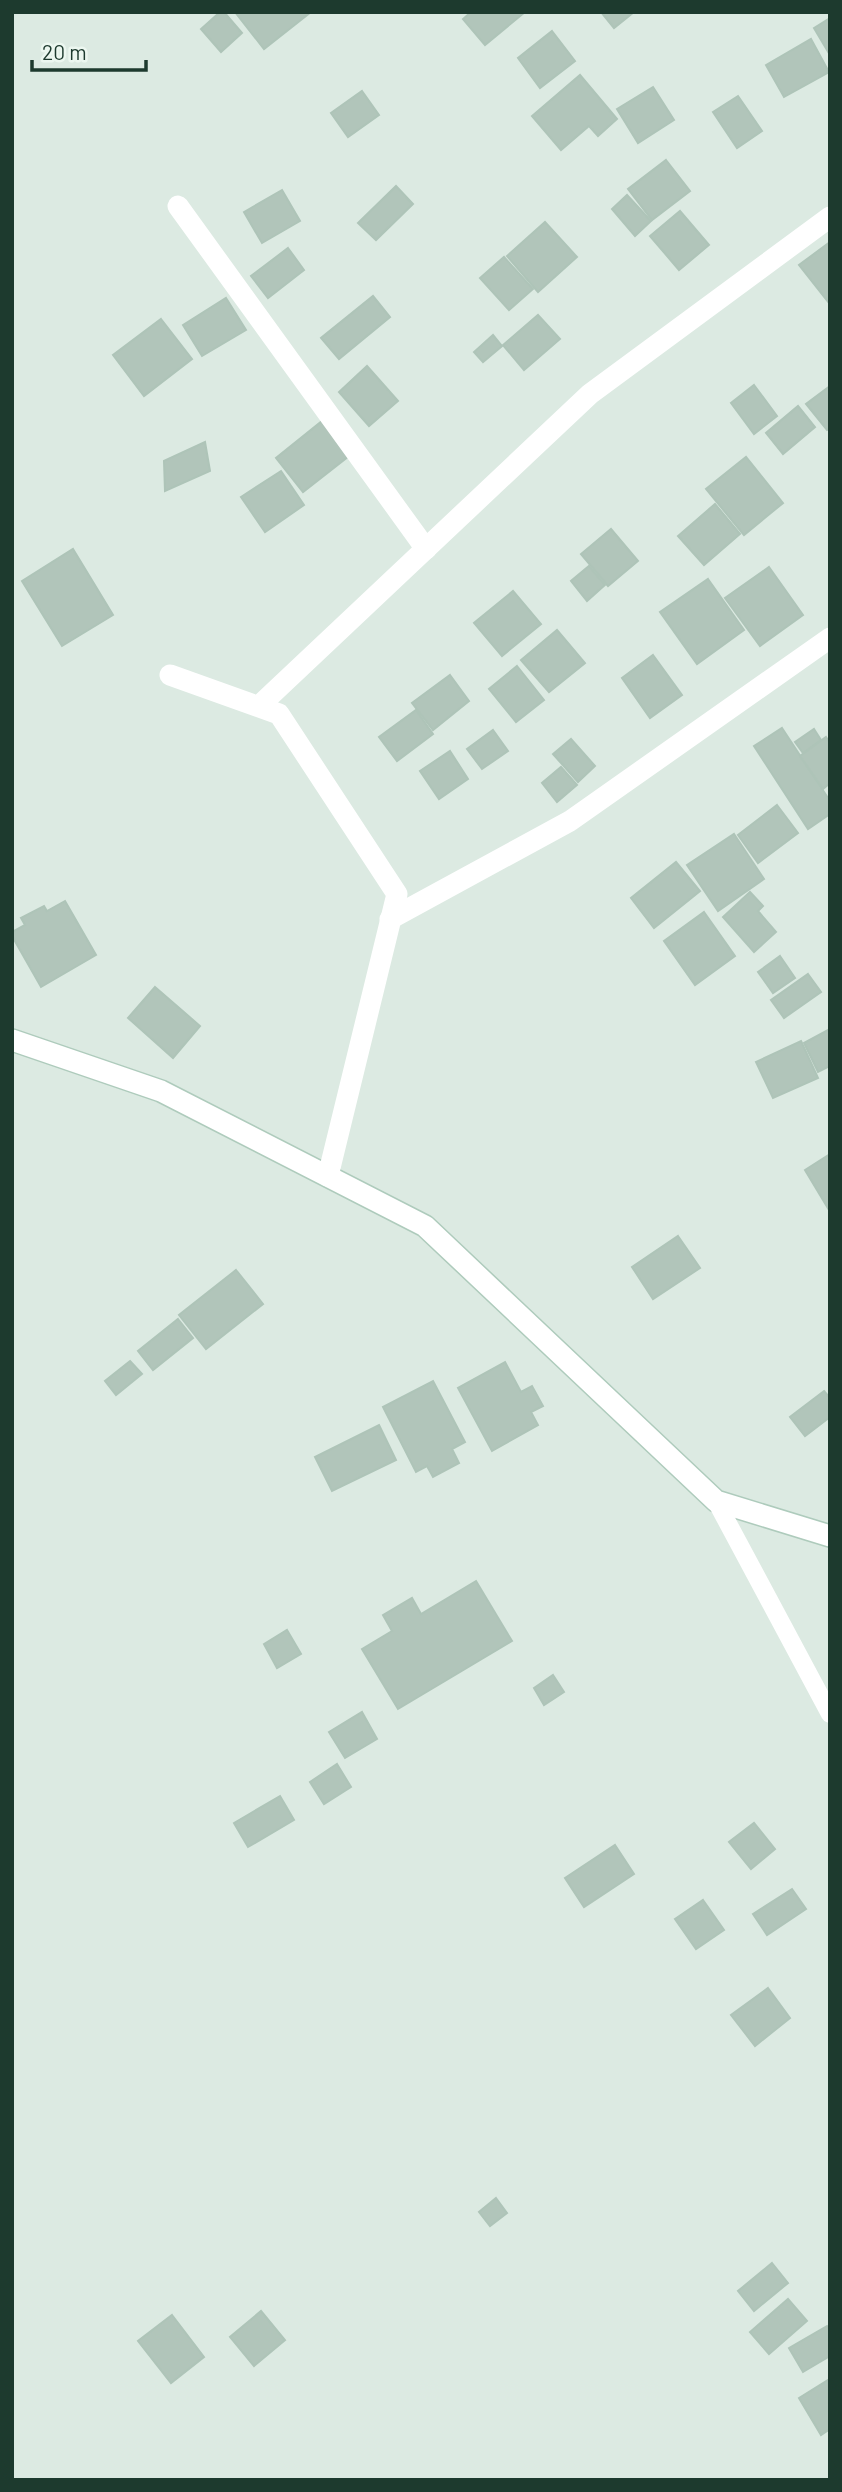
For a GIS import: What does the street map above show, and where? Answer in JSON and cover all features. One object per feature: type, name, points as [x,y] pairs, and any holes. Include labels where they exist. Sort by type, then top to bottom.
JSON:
[{"type":"street","points":[[178,206],[426,549]]},
{"type":"street","points":[[259,706],[590,394],[830,217]]},
{"type":"street","points":[[390,919],[570,821],[830,638]]},
{"type":"street","points":[[170,675],[279,714],[397,894],[328,1176]]},
{"type":"street","points":[[12,1040],[161,1091],[425,1226],[716,1501],[830,1536]]},
{"type":"lane","points":[[716,1501],[830,1714]]},
{"type":"building","points":[[220,12],[224,12],[242,33],[221,52],[201,29]]},
{"type":"building","points":[[235,12],[311,12],[264,49]]},
{"type":"building","points":[[471,12],[525,12],[485,45],[463,19]]},
{"type":"building","points":[[601,12],[634,12],[614,28]]},
{"type":"building","points":[[830,18],[830,55],[814,28]]},
{"type":"building","points":[[552,31],[575,61],[540,88],[518,58]]},
{"type":"building","points":[[811,39],[829,72],[784,97],[766,65]]},
{"type":"building","points":[[580,75],[617,119],[598,136],[589,126],[561,150],[532,116]]},
{"type":"building","points":[[653,87],[674,120],[638,143],[617,109]]},
{"type":"building","points":[[362,91],[379,115],[348,137],[331,113]]},
{"type":"building","points":[[738,96],[762,131],[737,148],[713,112]]},
{"type":"building","points":[[666,160],[690,191],[652,220],[628,189]]},
{"type":"building","points":[[396,186],[413,204],[376,240],[358,223]]},
{"type":"building","points":[[282,190],[300,221],[262,243],[244,212]]},
{"type":"building","points":[[627,195],[651,221],[635,236],[612,209]]},
{"type":"building","points":[[680,211],[709,245],[679,270],[650,236]]},
{"type":"building","points":[[545,222],[577,257],[538,292],[507,256]]},
{"type":"building","points":[[830,242],[830,303],[829,303],[799,265]]},
{"type":"building","points":[[288,248],[304,270],[268,298],[251,276]]},
{"type":"building","points":[[504,257],[533,289],[509,310],[480,278]]},
{"type":"building","points":[[373,296],[390,317],[339,359],[321,338]]},
{"type":"building","points":[[226,298],[246,330],[202,356],[183,325]]},
{"type":"building","points":[[538,315],[560,339],[524,370],[503,345]]},
{"type":"building","points":[[161,319],[192,359],[144,396],[113,355]]},
{"type":"building","points":[[493,335],[502,346],[483,362],[474,352]]},
{"type":"building","points":[[367,366],[398,401],[369,426],[339,392]]},
{"type":"building","points":[[754,385],[777,416],[754,434],[731,403]]},
{"type":"building","points":[[830,386],[830,428],[827,430],[806,404]]},
{"type":"building","points":[[798,406],[815,427],[783,454],[766,433]]},
{"type":"building","points":[[322,421],[349,456],[303,492],[276,458]]},
{"type":"building","points":[[205,442],[210,471],[165,491],[164,461]]},
{"type":"building","points":[[746,457],[783,503],[744,535],[706,489]]},
{"type":"building","points":[[281,471],[304,505],[265,532],[241,497]]},
{"type":"building","points":[[715,504],[740,534],[704,565],[678,536]]},
{"type":"building","points":[[611,529],[638,561],[608,586],[581,554]]},
{"type":"building","points":[[73,549],[113,615],[62,646],[22,581]]},
{"type":"building","points":[[589,566],[605,585],[587,601],[571,581]]},
{"type":"building","points":[[769,567],[803,615],[760,646],[725,598]]},
{"type":"building","points":[[708,579],[744,630],[697,664],[660,612]]},
{"type":"building","points":[[513,591],[541,624],[502,656],[474,623]]},
{"type":"building","points":[[557,630],[585,663],[549,692],[521,660]]},
{"type":"building","points":[[653,655],[682,695],[650,718],[622,678]]},
{"type":"building","points":[[517,666],[544,700],[516,722],[489,689]]},
{"type":"building","points":[[450,675],[469,701],[433,730],[412,703]]},
{"type":"building","points":[[416,710],[433,734],[397,761],[379,737]]},
{"type":"building","points":[[782,728],[830,801],[830,814],[808,829],[754,746]]},
{"type":"building","points":[[814,729],[821,740],[803,753],[795,742]]},
{"type":"building","points":[[493,730],[508,751],[482,769],[467,749]]},
{"type":"building","points":[[826,737],[830,743],[830,783],[823,789],[800,756]]},
{"type":"building","points":[[571,739],[595,766],[578,782],[553,754]]},
{"type":"building","points":[[450,751],[468,779],[439,799],[420,771]]},
{"type":"building","points":[[561,767],[577,785],[557,802],[542,783]]},
{"type":"building","points":[[777,805],[798,833],[758,863],[738,835]]},
{"type":"building","points":[[734,834],[764,879],[718,911],[687,865]]},
{"type":"building","points":[[676,862],[700,891],[654,928],[631,898]]},
{"type":"building","points":[[750,892],[763,906],[758,911],[776,932],[754,952],[723,917]]},
{"type":"building","points":[[65,901],[96,955],[41,987],[12,932],[25,925],[21,918],[44,906],[47,911]]},
{"type":"building","points":[[704,912],[735,956],[695,985],[664,941]]},
{"type":"building","points":[[780,956],[795,978],[773,993],[758,972]]},
{"type":"building","points":[[808,974],[821,992],[784,1018],[771,1000]]},
{"type":"building","points":[[155,987],[200,1026],[173,1058],[128,1018]]},
{"type":"building","points":[[830,1029],[830,1066],[818,1072],[804,1043]]},
{"type":"building","points":[[801,1041],[818,1078],[773,1098],[756,1062]]},
{"type":"building","points":[[830,1154],[830,1210],[829,1210],[805,1170]]},
{"type":"building","points":[[678,1236],[700,1268],[653,1299],[632,1267]]},
{"type":"building","points":[[236,1270],[263,1304],[206,1349],[179,1315]]},
{"type":"building","points":[[178,1319],[193,1338],[153,1370],[138,1351]]},
{"type":"building","points":[[130,1361],[142,1374],[116,1395],[105,1381]]},
{"type":"building","points":[[505,1362],[521,1392],[532,1386],[543,1406],[531,1412],[538,1425],[492,1451],[458,1388]]},
{"type":"building","points":[[433,1381],[465,1442],[452,1449],[459,1463],[433,1477],[427,1466],[416,1472],[383,1407]]},
{"type":"building","points":[[824,1391],[830,1398],[830,1417],[805,1436],[790,1417]]},
{"type":"building","points":[[379,1425],[396,1460],[332,1491],[315,1457]]},
{"type":"building","points":[[476,1581],[512,1641],[398,1709],[362,1649],[392,1631],[383,1615],[412,1598],[421,1614]]},
{"type":"building","points":[[287,1630],[301,1654],[277,1668],[264,1644]]},
{"type":"building","points":[[553,1675],[564,1692],[544,1705],[534,1688]]},
{"type":"building","points":[[362,1712],[377,1739],[345,1758],[329,1732]]},
{"type":"building","points":[[337,1764],[351,1787],[324,1804],[310,1782]]},
{"type":"building","points":[[280,1796],[294,1820],[248,1847],[234,1823]]},
{"type":"building","points":[[754,1823],[775,1849],[751,1869],[729,1842]]},
{"type":"building","points":[[615,1845],[634,1874],[584,1907],[565,1878]]},
{"type":"building","points":[[792,1889],[806,1909],[767,1935],[753,1914]]},
{"type":"building","points":[[703,1900],[724,1930],[696,1949],[675,1919]]},
{"type":"building","points":[[768,1988],[790,2018],[755,2046],[731,2015]]},
{"type":"building","points":[[496,2198],[507,2213],[490,2226],[479,2212]]},
{"type":"building","points":[[772,2263],[788,2283],[754,2311],[738,2291]]},
{"type":"building","points":[[788,2299],[807,2321],[769,2354],[750,2332]]},
{"type":"building","points":[[261,2311],[285,2340],[254,2366],[230,2337]]},
{"type":"building","points":[[172,2315],[204,2357],[171,2383],[138,2341]]},
{"type":"building","points":[[827,2326],[830,2331],[830,2356],[803,2372],[789,2348]]},
{"type":"building","points":[[828,2380],[830,2429],[821,2435],[799,2398]]}]
